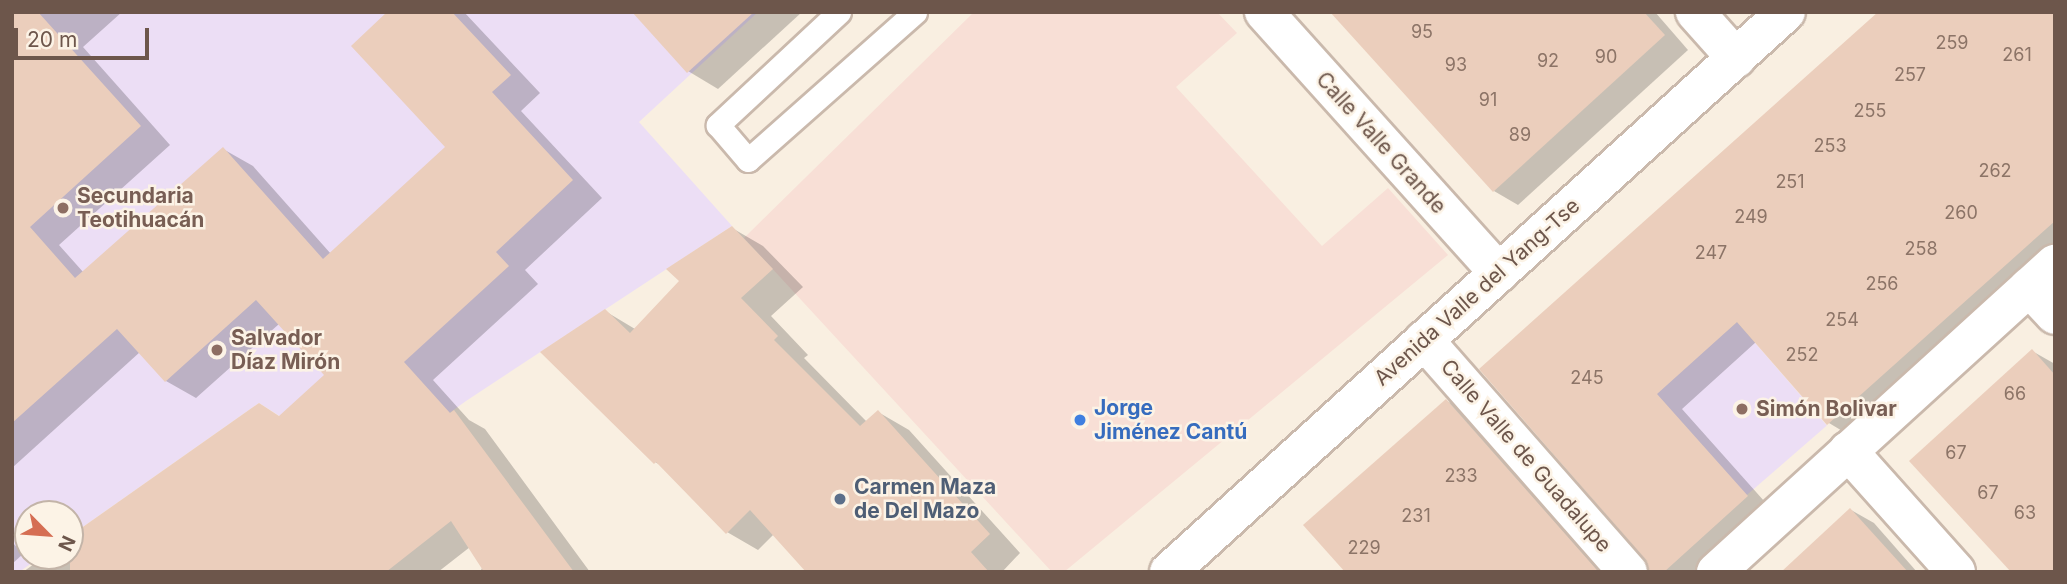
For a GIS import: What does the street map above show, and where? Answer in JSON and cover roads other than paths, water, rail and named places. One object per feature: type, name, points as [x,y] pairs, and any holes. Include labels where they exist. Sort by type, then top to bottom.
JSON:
[{"type":"street","name":"Calle Valle Grande","points":[[1264,12],[1499,273]]},
{"type":"street","points":[[1695,12],[1736,58]]},
{"type":"street","name":"Avenida Valle del Yang-Tse","points":[[1169,572],[1786,12]]},
{"type":"street","points":[[1716,572],[2042,275],[2055,315]]},
{"type":"street","name":"Calle Valle de Guadalupe","points":[[1424,340],[1628,572]]},
{"type":"street","points":[[1848,452],[1956,572]]},
{"type":"lane","points":[[839,12],[718,125],[748,160],[915,12]]},
{"type":"place","name":"Secundaria Teotihuacán","points":[[63,208]]},
{"type":"place","name":"Salvador Díaz Mirón","points":[[217,350]]},
{"type":"place","name":"Simón Bolivar","points":[[1742,409]]},
{"type":"place","name":"Jorge Jiménez Cantú","points":[[1080,420]]},
{"type":"place","name":"Carmen Maza de Del Mazo","points":[[840,499]]}]
